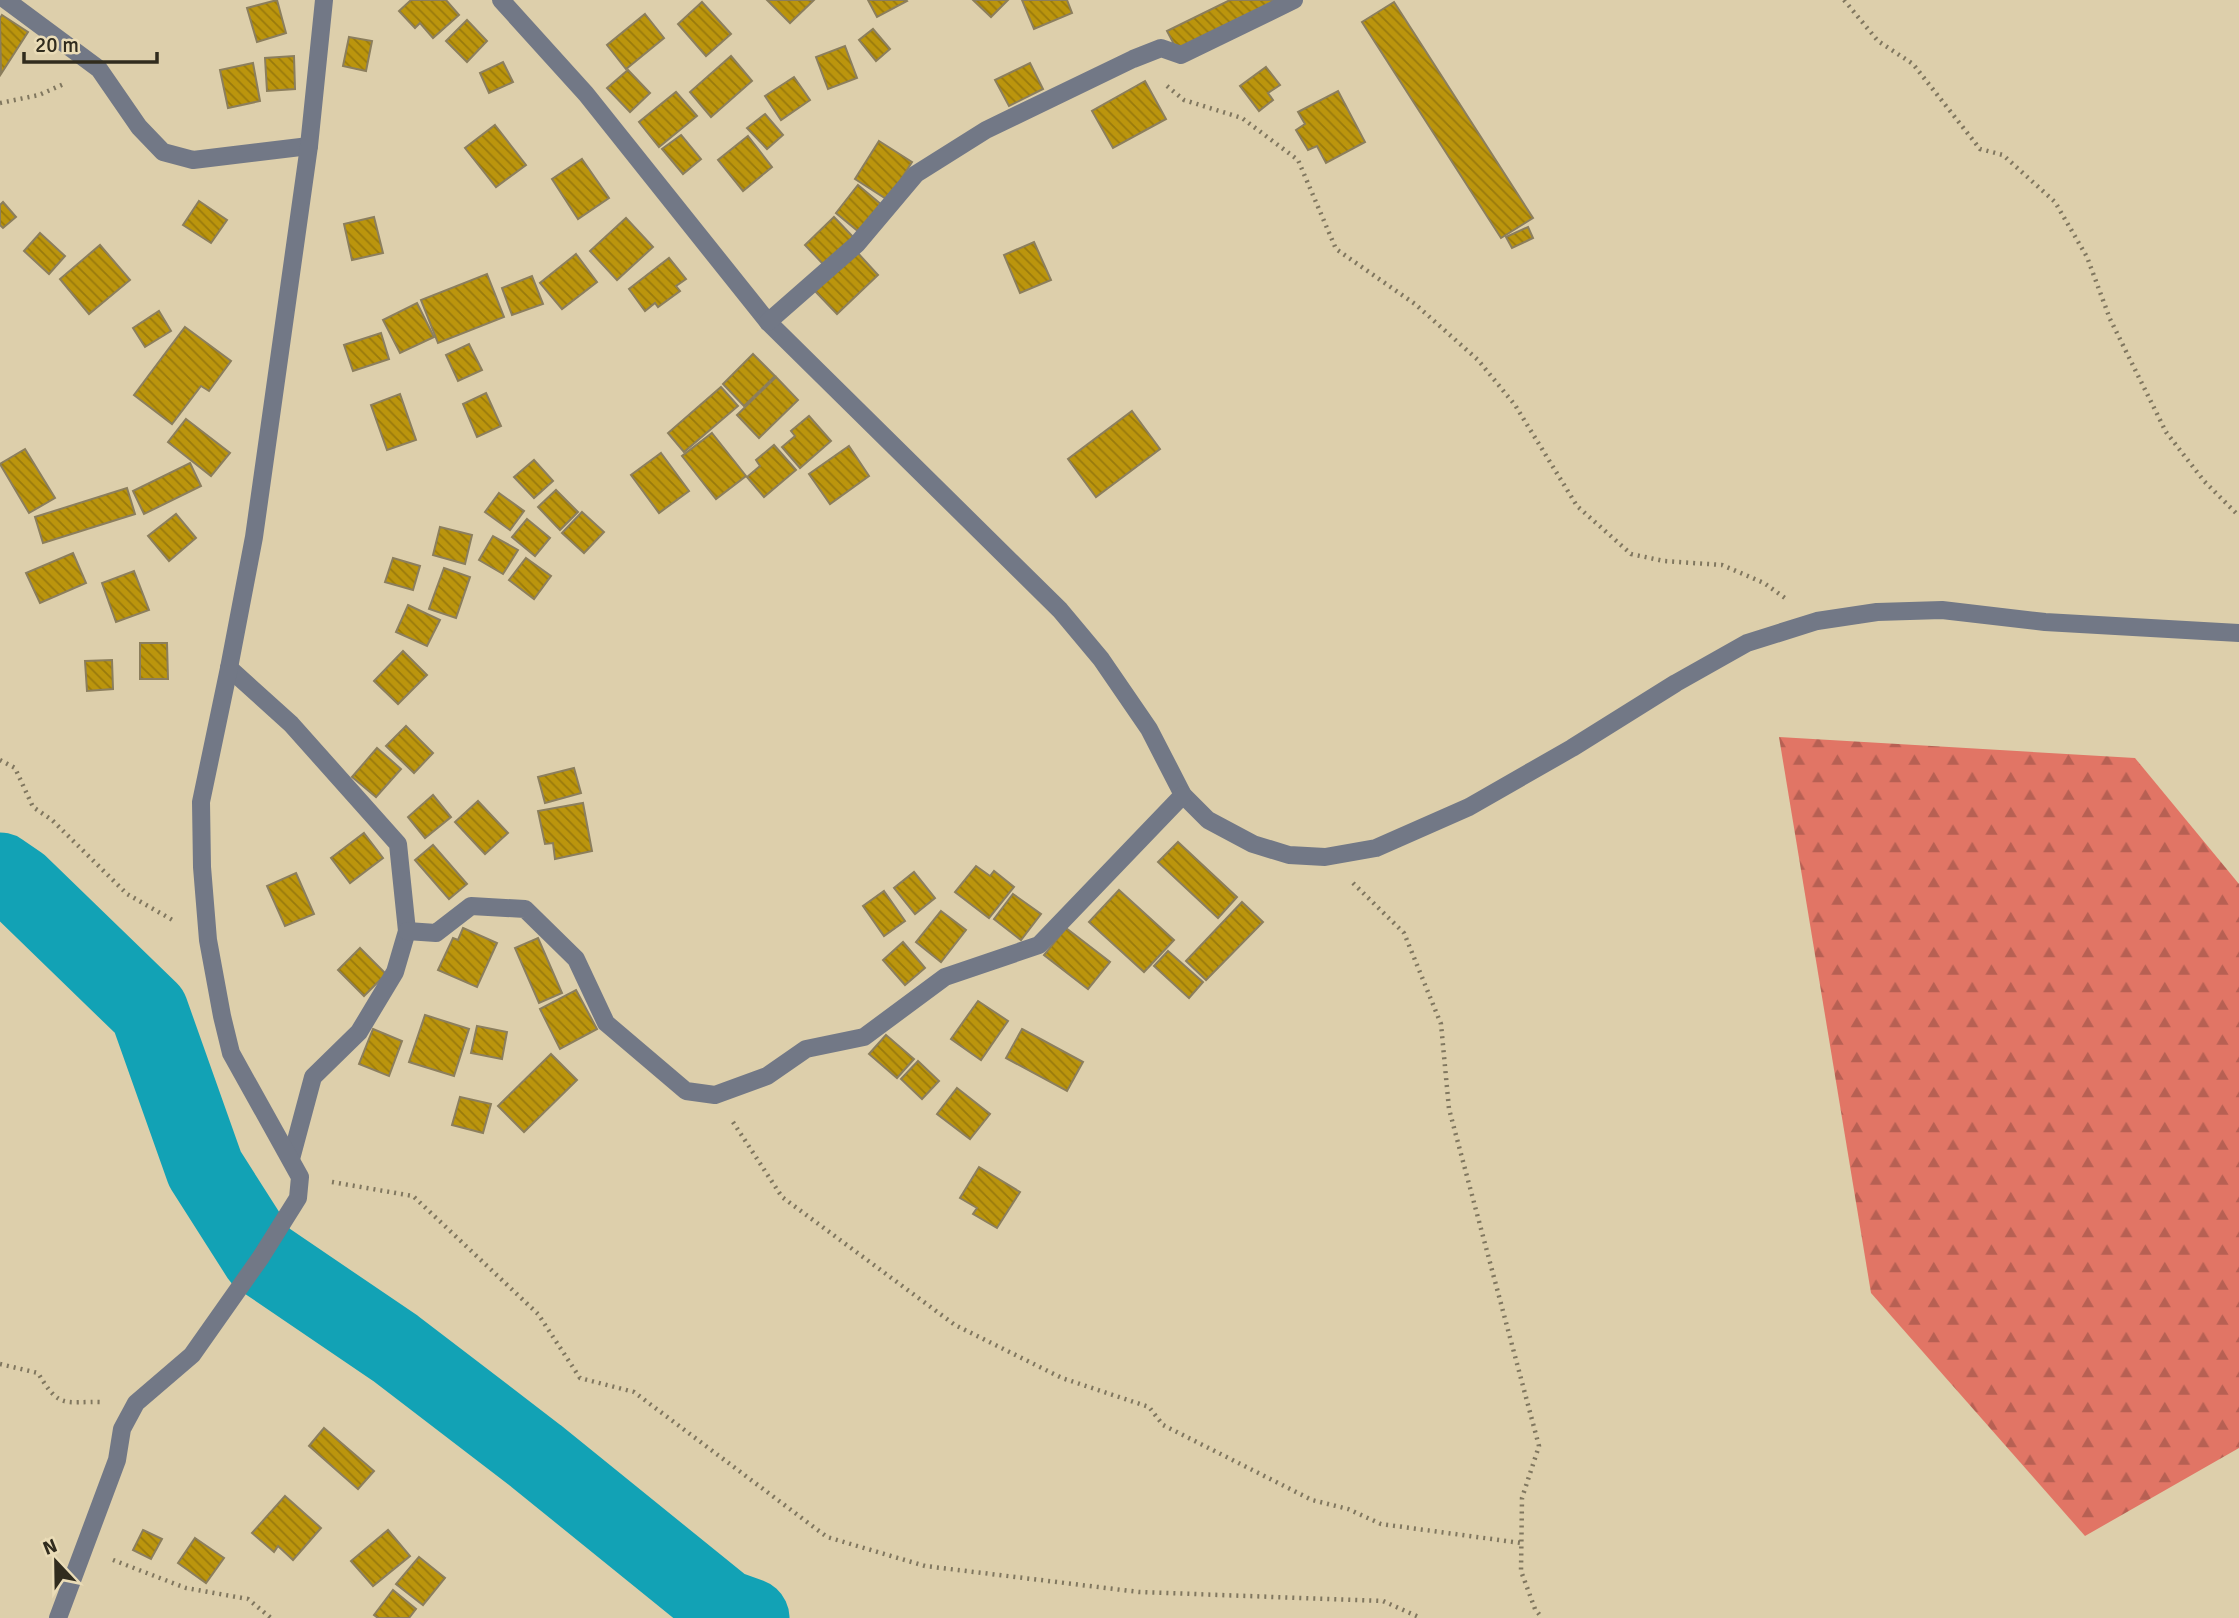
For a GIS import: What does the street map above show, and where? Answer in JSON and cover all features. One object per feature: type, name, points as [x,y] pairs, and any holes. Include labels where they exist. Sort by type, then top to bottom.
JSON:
[{"type":"street","points":[[6,0],[99,69],[139,127],[163,152],[193,160],[310,146]]},
{"type":"street","points":[[58,1618],[117,1460],[122,1429],[136,1403],[192,1355],[261,1257],[298,1198],[300,1177],[231,1053],[208,940],[202,867],[201,802],[254,537],[310,146],[324,0]]},
{"type":"street","points":[[500,0],[586,94],[768,322],[1059,610],[1101,659],[1149,729],[1183,794],[1208,820],[1253,844],[1289,855],[1325,857],[1376,848],[1469,807],[1747,643],[1817,621],[1877,612],[1942,610],[2045,622],[2239,633]]},
{"type":"street","points":[[768,322],[857,244],[916,174],[986,130],[1133,59],[1161,48],[1181,55],[1294,0]]},
{"type":"street","points":[[229,668],[291,724],[398,844],[407,931],[395,972],[359,1032],[313,1077],[291,1159]]},
{"type":"street","points":[[407,931],[436,933],[471,906],[525,909],[576,959],[606,1023],[686,1091],[715,1095],[767,1076],[806,1049],[864,1037],[945,977],[1039,945],[1183,794]]},
{"type":"path","points":[[1844,0],[1878,41],[1913,64],[1980,149],[2003,155],[2055,202],[2088,257],[2110,319],[2166,432],[2204,481],[2239,516]]},
{"type":"path","points":[[1133,59],[1184,100],[1242,118],[1298,160],[1336,249],[1415,304],[1478,360],[1515,405],[1577,506],[1630,554],[1664,561],[1722,565],[1764,583],[1817,621]]},
{"type":"path","points":[[0,103],[39,94],[99,69]]},
{"type":"path","points":[[0,760],[15,768],[33,807],[52,820],[127,894],[208,940]]},
{"type":"path","points":[[1325,857],[1404,933],[1441,1024],[1449,1109],[1539,1446],[1522,1498],[1521,1571],[1535,1609],[1542,1618]]},
{"type":"path","points":[[715,1095],[782,1197],[955,1325],[1062,1378],[1149,1407],[1163,1425],[1312,1500],[1348,1509],[1381,1524],[1521,1544]]},
{"type":"path","points":[[300,1177],[413,1196],[538,1314],[580,1378],[635,1392],[827,1537],[925,1566],[1139,1592],[1383,1601],[1421,1618]]},
{"type":"path","points":[[0,1364],[37,1373],[59,1401],[76,1404],[136,1403]]},
{"type":"path","points":[[84,1548],[186,1588],[248,1599],[271,1618]]},
{"type":"green space","points":[[1779,737],[2135,758],[2239,884],[2239,1448],[2085,1536],[1871,1293]]},
{"type":"building","points":[[277,0],[286,33],[257,42],[247,8]]},
{"type":"building","points":[[411,0],[446,0],[459,15],[433,38],[420,23],[415,28],[399,11]]},
{"type":"building","points":[[767,0],[814,0],[790,23]]},
{"type":"building","points":[[868,0],[906,0],[907,1],[877,17]]},
{"type":"building","points":[[973,0],[1008,0],[991,17]]},
{"type":"building","points":[[1022,0],[1067,0],[1072,13],[1034,29]]},
{"type":"building","points":[[1230,0],[1278,0],[1177,50],[1167,31]]},
{"type":"building","points":[[702,2],[731,34],[706,56],[678,24]]},
{"type":"building","points":[[1394,2],[1533,218],[1501,238],[1362,22]]},
{"type":"building","points":[[645,14],[664,38],[626,69],[607,45]]},
{"type":"building","points":[[2,15],[28,32],[1,74],[0,18]]},
{"type":"building","points":[[467,20],[487,41],[467,62],[446,41]]},
{"type":"building","points":[[873,29],[890,49],[876,61],[859,40]]},
{"type":"building","points":[[349,37],[372,41],[366,71],[343,66]]},
{"type":"building","points":[[845,46],[857,78],[828,89],[816,57]]},
{"type":"building","points":[[294,56],[295,89],[267,91],[265,58]]},
{"type":"building","points":[[731,56],[752,81],[711,117],[690,92]]},
{"type":"building","points":[[503,62],[513,82],[489,93],[480,73]]},
{"type":"building","points":[[253,63],[260,101],[228,108],[220,70]]},
{"type":"building","points":[[1030,63],[1043,89],[1009,106],[995,80]]},
{"type":"building","points":[[1266,67],[1280,85],[1268,93],[1273,100],[1259,111],[1240,86]]},
{"type":"building","points":[[628,70],[650,93],[630,112],[607,88]]},
{"type":"building","points":[[794,77],[810,100],[781,120],[765,96]]},
{"type":"building","points":[[1145,81],[1166,119],[1113,148],[1092,111]]},
{"type":"building","points":[[1338,91],[1365,142],[1326,163],[1317,146],[1308,150],[1296,130],[1305,124],[1298,112]]},
{"type":"building","points":[[676,92],[697,116],[659,147],[639,122]]},
{"type":"building","points":[[765,114],[783,135],[767,149],[747,128]]},
{"type":"building","points":[[495,125],[526,165],[496,187],[465,148]]},
{"type":"building","points":[[681,135],[701,159],[683,174],[662,149]]},
{"type":"building","points":[[748,136],[772,167],[743,191],[718,160]]},
{"type":"building","points":[[879,141],[912,162],[888,200],[855,179]]},
{"type":"building","points":[[582,159],[609,198],[578,219],[552,179]]},
{"type":"building","points":[[858,185],[882,205],[859,232],[836,213]]},
{"type":"building","points":[[199,201],[227,220],[211,243],[183,225]]},
{"type":"building","points":[[3,202],[16,217],[3,228],[0,225],[0,205]]},
{"type":"building","points":[[374,217],[383,253],[352,260],[344,224]]},
{"type":"building","points":[[834,217],[855,239],[825,266],[805,245]]},
{"type":"building","points":[[626,218],[653,247],[617,280],[590,251]]},
{"type":"building","points":[[1528,227],[1533,238],[1512,248],[1506,237]]},
{"type":"building","points":[[40,233],[65,256],[49,274],[24,251]]},
{"type":"building","points":[[1034,242],[1051,280],[1020,293],[1004,255]]},
{"type":"building","points":[[100,245],[130,280],[89,314],[60,279]]},
{"type":"building","points":[[856,251],[878,275],[837,314],[814,290]]},
{"type":"building","points":[[576,254],[597,282],[562,309],[540,283]]},
{"type":"building","points":[[669,258],[686,279],[676,286],[680,291],[658,307],[655,303],[645,311],[629,289]]},
{"type":"building","points":[[487,274],[504,317],[438,343],[421,300]]},
{"type":"building","points":[[532,276],[543,304],[512,315],[502,288]]},
{"type":"building","points":[[417,303],[434,337],[400,353],[383,320]]},
{"type":"building","points":[[159,311],[171,331],[145,347],[133,328]]},
{"type":"building","points":[[185,327],[231,361],[209,391],[201,386],[172,424],[134,395]]},
{"type":"building","points":[[381,333],[389,359],[353,371],[344,345]]},
{"type":"building","points":[[469,344],[482,370],[458,381],[446,355]]},
{"type":"building","points":[[753,354],[775,376],[744,406],[723,384]]},
{"type":"building","points":[[776,377],[798,400],[759,438],[737,415]]},
{"type":"building","points":[[721,387],[738,406],[684,452],[668,433]]},
{"type":"building","points":[[486,393],[501,426],[477,437],[463,404]]},
{"type":"building","points":[[400,394],[416,440],[387,450],[371,405]]},
{"type":"building","points":[[1132,411],[1160,449],[1096,497],[1068,459]]},
{"type":"building","points":[[809,416],[831,441],[800,468],[782,447],[795,436],[791,431]]},
{"type":"building","points":[[186,419],[230,453],[211,476],[168,442]]},
{"type":"building","points":[[712,433],[746,476],[716,499],[682,456]]},
{"type":"building","points":[[774,445],[796,470],[764,497],[747,477],[760,466],[756,460]]},
{"type":"building","points":[[849,446],[869,476],[830,504],[809,474]]},
{"type":"building","points":[[25,449],[55,498],[29,513],[0,464]]},
{"type":"building","points":[[661,453],[689,491],[659,513],[631,475]]},
{"type":"building","points":[[534,460],[553,481],[534,498],[514,477]]},
{"type":"building","points":[[190,463],[201,486],[144,514],[133,491]]},
{"type":"building","points":[[127,488],[135,514],[43,543],[35,517]]},
{"type":"building","points":[[556,490],[578,512],[560,530],[538,507]]},
{"type":"building","points":[[499,493],[524,511],[510,530],[485,512]]},
{"type":"building","points":[[582,512],[604,532],[584,553],[562,533]]},
{"type":"building","points":[[176,514],[196,538],[169,561],[148,536]]},
{"type":"building","points":[[527,519],[550,538],[535,556],[512,537]]},
{"type":"building","points":[[440,527],[472,535],[465,564],[433,555]]},
{"type":"building","points":[[493,536],[518,550],[503,574],[479,560]]},
{"type":"building","points":[[73,553],[86,583],[40,603],[26,573]]},
{"type":"building","points":[[393,558],[420,566],[413,590],[385,582]]},
{"type":"building","points":[[526,558],[551,576],[534,599],[509,580]]},
{"type":"building","points":[[444,568],[470,577],[456,618],[429,609]]},
{"type":"building","points":[[134,571],[149,610],[116,622],[102,583]]},
{"type":"building","points":[[408,605],[440,620],[427,646],[396,632]]},
{"type":"building","points":[[140,643],[167,643],[168,679],[140,679]]},
{"type":"building","points":[[403,651],[427,675],[398,704],[374,681]]},
{"type":"building","points":[[112,660],[113,689],[87,691],[85,661]]},
{"type":"building","points":[[406,726],[433,753],[414,773],[386,746]]},
{"type":"building","points":[[377,748],[401,769],[376,797],[352,777]]},
{"type":"building","points":[[574,768],[581,793],[545,803],[538,777]]},
{"type":"building","points":[[433,795],[451,817],[425,838],[408,817]]},
{"type":"building","points":[[478,801],[508,833],[485,854],[455,822]]},
{"type":"building","points":[[583,803],[592,851],[555,859],[553,843],[545,844],[538,811]]},
{"type":"building","points":[[364,833],[383,858],[350,883],[331,858]]},
{"type":"building","points":[[1178,842],[1237,897],[1218,918],[1158,862]]},
{"type":"building","points":[[433,845],[467,884],[449,899],[415,860]]},
{"type":"building","points":[[976,866],[990,876],[994,871],[1014,887],[989,918],[955,892]]},
{"type":"building","points":[[914,872],[935,898],[915,914],[894,888]]},
{"type":"building","points":[[296,873],[314,914],[285,926],[267,886]]},
{"type":"building","points":[[1119,890],[1174,940],[1144,972],[1089,922]]},
{"type":"building","points":[[884,891],[905,921],[884,936],[863,906]]},
{"type":"building","points":[[1013,894],[1041,914],[1021,940],[994,919]]},
{"type":"building","points":[[1242,902],[1263,922],[1206,980],[1186,961]]},
{"type":"building","points":[[941,911],[966,930],[941,962],[916,942]]},
{"type":"building","points":[[463,928],[497,943],[477,987],[438,970],[453,938],[458,940]]},
{"type":"building","points":[[1066,928],[1110,962],[1088,989],[1044,955]]},
{"type":"building","points":[[538,938],[562,993],[539,1003],[515,948]]},
{"type":"building","points":[[903,942],[925,968],[905,985],[883,960]]},
{"type":"building","points":[[360,948],[386,974],[364,996],[338,970]]},
{"type":"building","points":[[1168,951],[1203,982],[1189,998],[1154,966]]},
{"type":"building","points":[[576,990],[597,1029],[560,1049],[540,1009]]},
{"type":"building","points":[[978,1001],[1008,1021],[981,1060],[951,1039]]},
{"type":"building","points":[[425,1015],[469,1029],[454,1076],[409,1062]]},
{"type":"building","points":[[477,1026],[507,1032],[502,1059],[471,1053]]},
{"type":"building","points":[[373,1029],[402,1041],[389,1076],[359,1064]]},
{"type":"building","points":[[1022,1029],[1083,1062],[1067,1091],[1006,1058]]},
{"type":"building","points":[[886,1035],[914,1059],[897,1078],[869,1054]]},
{"type":"building","points":[[551,1054],[577,1080],[524,1132],[498,1106]]},
{"type":"building","points":[[918,1061],[939,1081],[922,1099],[901,1079]]},
{"type":"building","points":[[957,1088],[990,1114],[970,1139],[937,1114]]},
{"type":"building","points":[[460,1097],[491,1104],[483,1133],[452,1125]]},
{"type":"building","points":[[979,1167],[1020,1192],[997,1228],[973,1214],[977,1208],[960,1198]]},
{"type":"building","points":[[324,1428],[374,1471],[358,1489],[309,1446]]},
{"type":"building","points":[[285,1496],[321,1528],[293,1560],[278,1546],[274,1552],[252,1533]]},
{"type":"building","points":[[143,1530],[162,1539],[151,1559],[133,1550]]},
{"type":"building","points":[[388,1530],[410,1556],[373,1586],[351,1561]]},
{"type":"building","points":[[195,1538],[224,1558],[206,1583],[178,1563]]},
{"type":"building","points":[[419,1557],[445,1578],[423,1605],[396,1584]]},
{"type":"building","points":[[393,1590],[416,1609],[409,1618],[378,1618],[374,1615]]},
{"type":"waterway","points":[[0,872],[19,885],[149,1011],[205,1169],[261,1257],[395,1348],[536,1456],[725,1609],[750,1618]]}]
